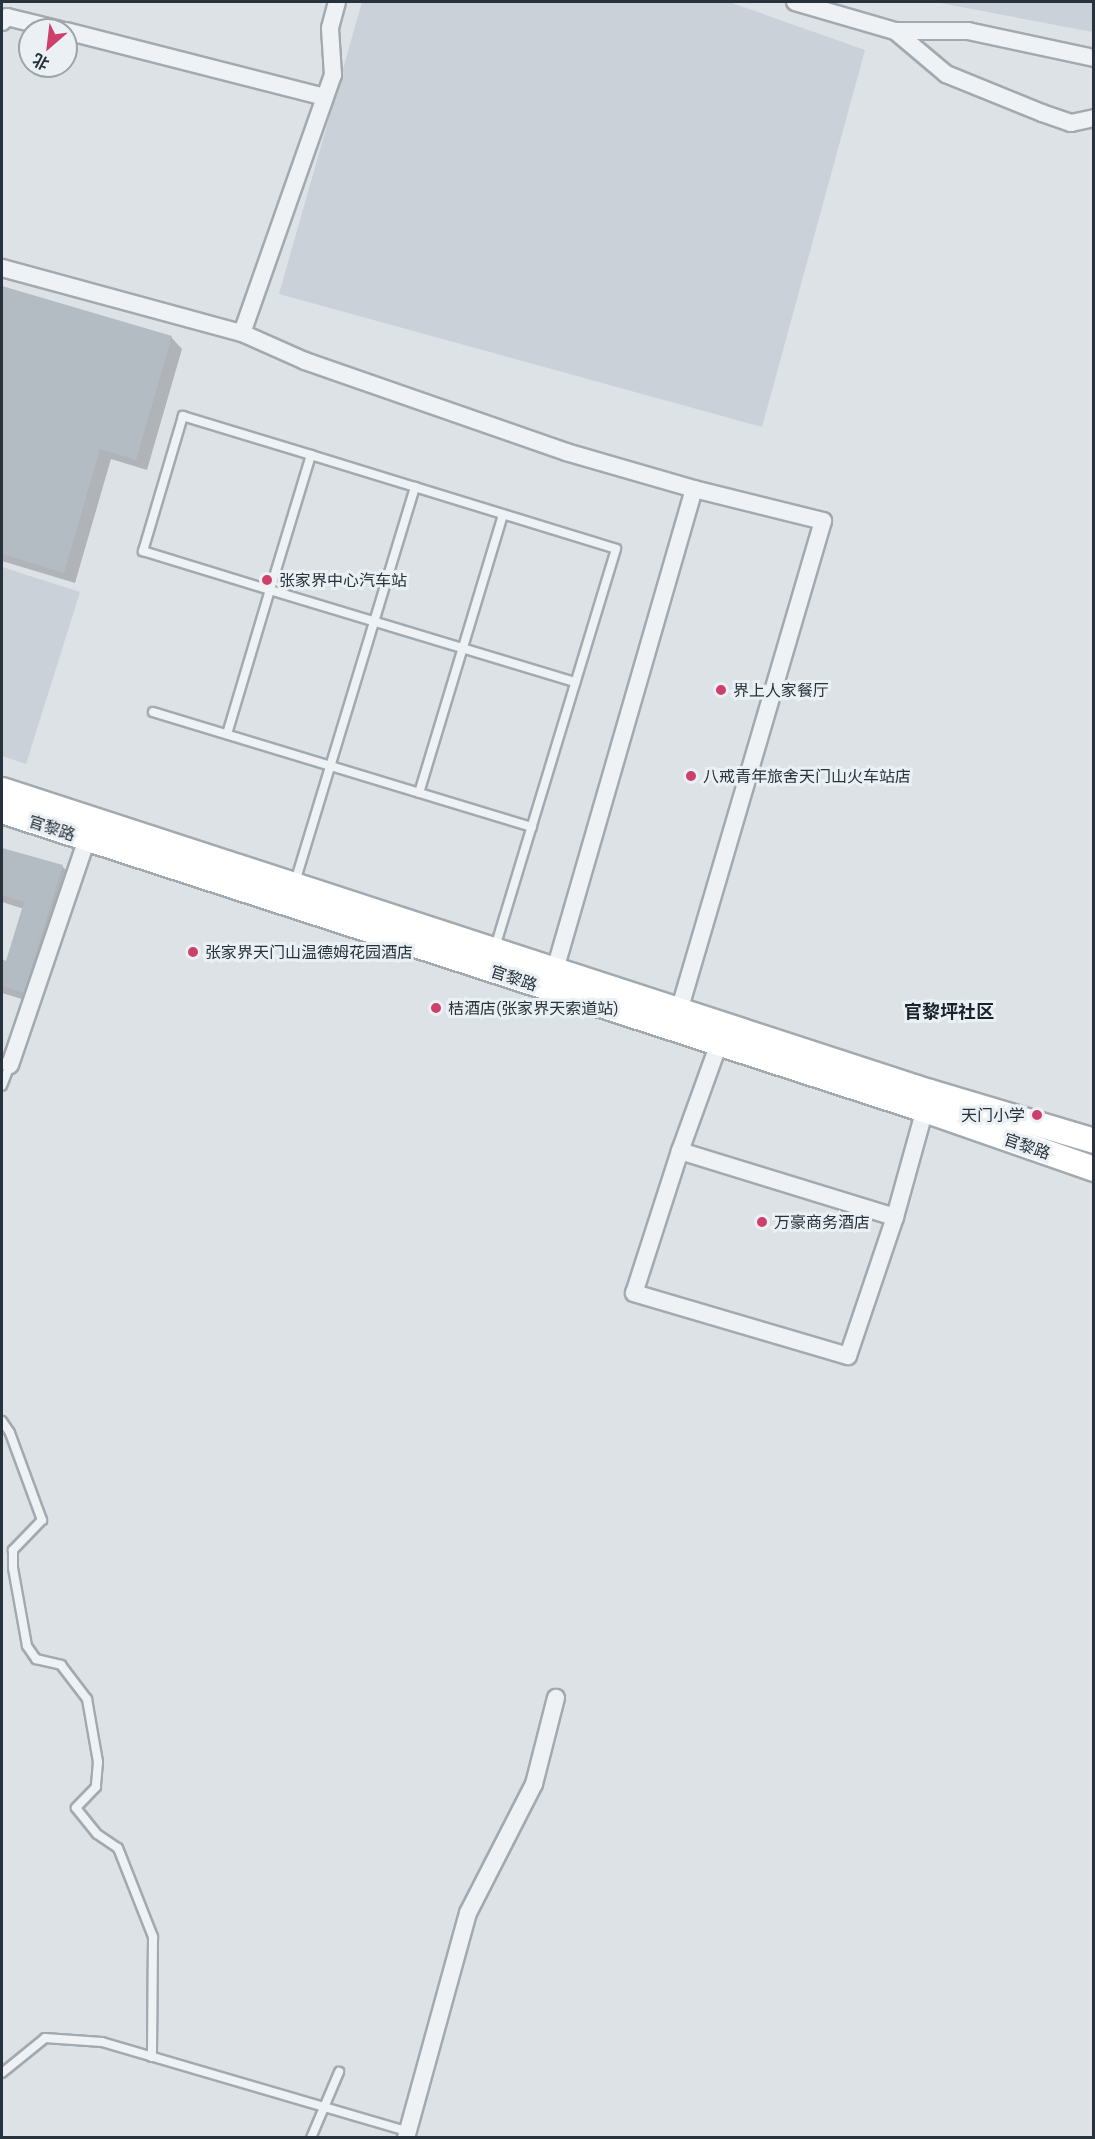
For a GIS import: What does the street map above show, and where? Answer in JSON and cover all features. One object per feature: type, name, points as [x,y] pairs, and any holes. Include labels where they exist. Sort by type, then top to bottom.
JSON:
[{"type":"main road","name":"官黎路","points":[[2,790],[90,830],[927,1101],[1094,1169]]},
{"type":"main road","name":"官黎路","points":[[2,812],[90,830],[294,885],[494,950],[552,980],[679,1011],[722,1035]]},
{"type":"main road","name":"官黎路","points":[[927,1101],[1094,1141]]},
{"type":"street","points":[[242,333],[333,75],[330,28],[337,2]]},
{"type":"street","points":[[795,2],[895,31],[968,31],[1094,58]]},
{"type":"street","points":[[2,22],[7,17],[18,20]]},
{"type":"street","points":[[895,31],[946,74],[1071,123],[1094,118]]},
{"type":"street","points":[[78,35],[325,97]]},
{"type":"street","points":[[2,268],[242,333],[305,361],[566,452],[694,489],[823,521],[679,1011]]},
{"type":"street","points":[[552,980],[660,615],[694,489]]},
{"type":"street","points":[[6,1063],[90,830]]},
{"type":"street","points":[[722,1035],[680,1150],[633,1293],[848,1356],[895,1217],[927,1101]]},
{"type":"street","points":[[680,1150],[895,1217]]},
{"type":"street","points":[[406,2134],[468,1913],[534,1784],[556,1698]]},
{"type":"lane","points":[[494,950],[616,549],[183,417],[143,551],[575,682]]},
{"type":"lane","points":[[227,734],[311,455]]},
{"type":"lane","points":[[294,885],[415,487]]},
{"type":"lane","points":[[419,793],[503,514]]},
{"type":"lane","points":[[153,712],[532,827]]},
{"type":"lane","points":[[2,1086],[6,1063]]},
{"type":"lane","points":[[2,1421],[10,1433],[42,1520],[13,1550],[13,1568],[27,1646],[36,1659],[61,1665],[87,1700],[98,1762],[96,1787],[76,1808],[97,1834],[118,1848],[153,1937],[152,2057]]},
{"type":"lane","points":[[2,2073],[45,2038],[102,2042],[324,2107],[406,2134]]},
{"type":"lane","points":[[311,2138],[339,2072]]},
{"type":"shaded area","points":[[362,2],[729,2],[865,50],[762,427],[279,294]]},
{"type":"shaded area","points":[[935,2],[1093,2],[1093,32]]},
{"type":"shaded area","points":[[2,567],[80,592],[26,764],[2,756]]},
{"type":"building","points":[[2,286],[172,336],[136,460],[100,449],[64,573],[2,554]]},
{"type":"building","points":[[2,848],[63,865],[24,993],[2,986],[2,959],[6,961],[24,902],[2,895]]},
{"type":"place","name":"张家界中心汽车站","points":[[267,580]]},
{"type":"place","name":"界上人家餐厅","points":[[721,690]]},
{"type":"place","name":"八戒青年旅舍天门山火车站店","points":[[691,776]]},
{"type":"place","name":"张家界天门山温德姆花园酒店","points":[[193,952]]},
{"type":"place","name":"桔酒店(张家界天索道站)","points":[[436,1008]]},
{"type":"place","name":"天门小学","points":[[1037,1115]]},
{"type":"place","name":"万豪商务酒店","points":[[762,1222]]},
{"type":"district","name":"官黎坪社区","points":[[949,1012]]}]
